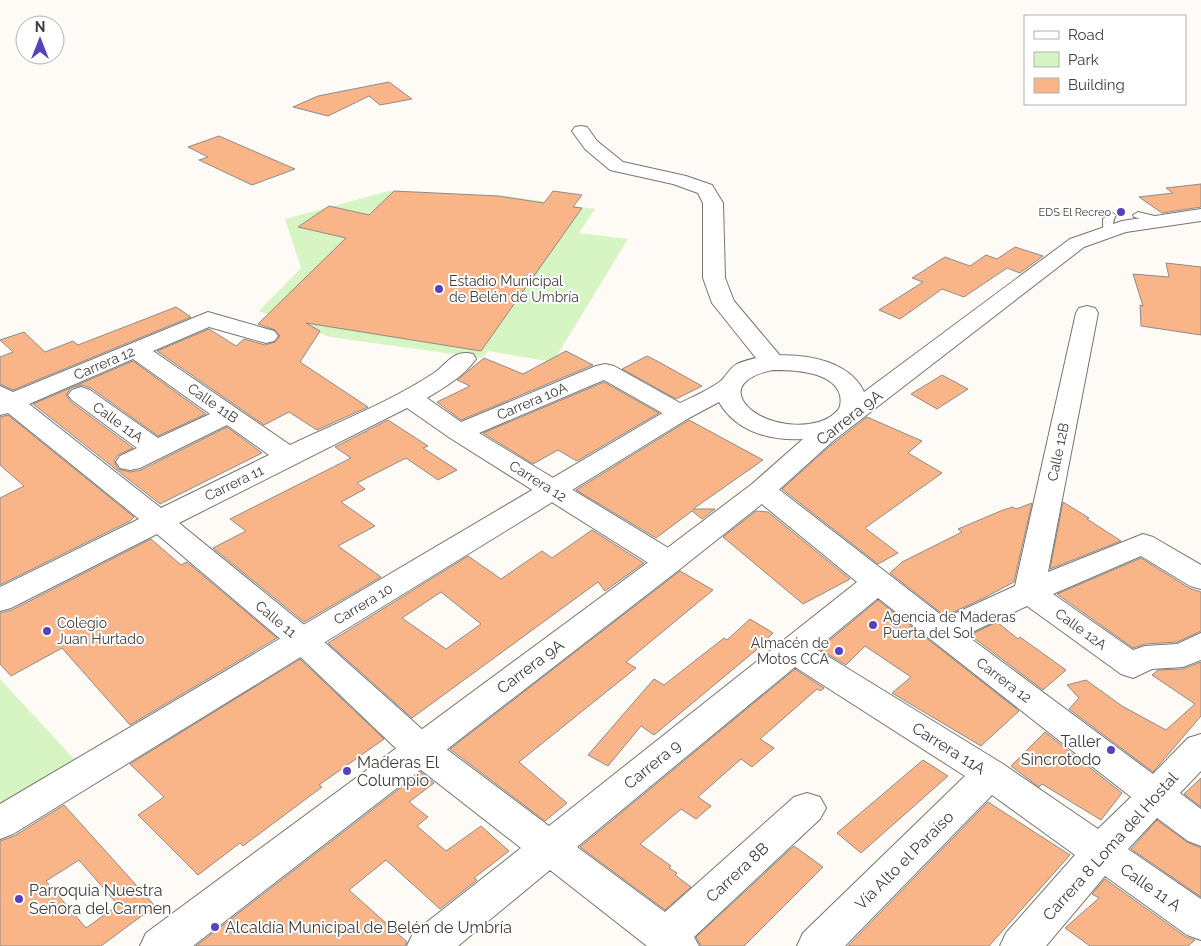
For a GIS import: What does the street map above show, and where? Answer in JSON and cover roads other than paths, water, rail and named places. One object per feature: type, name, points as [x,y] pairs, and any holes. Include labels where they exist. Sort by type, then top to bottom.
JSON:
[{"type":"street","points":[[581,132],[591,145],[617,166],[705,189],[713,203],[714,278],[723,303],[772,363],[813,366],[832,373],[845,382],[853,392],[855,403],[851,413],[842,421],[826,428],[807,432],[786,431],[765,427],[748,419],[735,409],[729,398],[729,387]]},
{"type":"street","name":"Carrera 9A","points":[[161,946],[669,562],[762,490],[842,421],[1077,243],[1109,222],[1201,215]]},
{"type":"street","name":"Calle 12B","points":[[1029,592],[1087,313]]},
{"type":"street","name":"Carrera 12","points":[[3,401],[136,350],[208,319],[266,336]]},
{"type":"street","name":"Calle 11B","points":[[136,350],[288,456]]},
{"type":"street","name":"Carrera 11","points":[[0,600],[409,397],[444,378],[464,359]]},
{"type":"street","name":"Carrera 10","points":[[0,823],[680,413],[729,387],[734,378],[744,371],[772,363]]},
{"type":"street","name":"Carrera 10A","points":[[459,432],[605,371],[680,413]]},
{"type":"street","name":"Carrera 9A","points":[[845,382],[895,381]]},
{"type":"street","name":"Calle 11A","points":[[81,395],[155,449]]},
{"type":"street","name":"Carrera 12","points":[[409,397],[459,432],[669,562]]},
{"type":"street","name":"Calle 11","points":[[3,401],[158,520],[302,640],[420,749],[672,942]]},
{"type":"street","points":[[130,462],[230,414]]},
{"type":"street","name":"Carrera 12","points":[[762,490],[942,633],[1201,830]]},
{"type":"street","points":[[942,633],[1029,592],[1143,544],[1201,579]]},
{"type":"street","name":"Carrera 9","points":[[428,946],[877,582]]},
{"type":"street","name":"Calle 12A","points":[[1029,592],[1133,666],[1145,658],[1183,655],[1201,645]]},
{"type":"street","name":"Carrera 11A","points":[[793,650],[990,774],[1101,852]]},
{"type":"street","name":"Carrera 8 Loma del Hostal","points":[[1021,946],[1101,852],[1201,748]]},
{"type":"street","name":"Vía Alto el Paraíso","points":[[818,946],[990,774]]},
{"type":"street","name":"Carrera 8B","points":[[672,942],[807,808]]},
{"type":"street","name":"Calle 11 A","points":[[1101,852],[1201,922]]},
{"type":"place","name":"EDS El Recreo","points":[[1121,212]]},
{"type":"place","name":"Estadio Municipal de Belén de Umbría","points":[[439,289]]},
{"type":"place","name":"Agencia de Maderas Puerta del Sol","points":[[873,625]]},
{"type":"place","name":"Colegio Juan Hurtado","points":[[47,631]]},
{"type":"place","name":"Almacén de Motos CCA","points":[[839,651]]},
{"type":"place","name":"Taller Sincrotodo","points":[[1111,750]]},
{"type":"place","name":"Maderas El Columpio","points":[[347,771]]},
{"type":"place","name":"Parroquia Nuestra Señora del Carmen","points":[[19,899]]},
{"type":"place","name":"Alcaldía Municipal de Belén de Umbría","points":[[215,927]]}]
